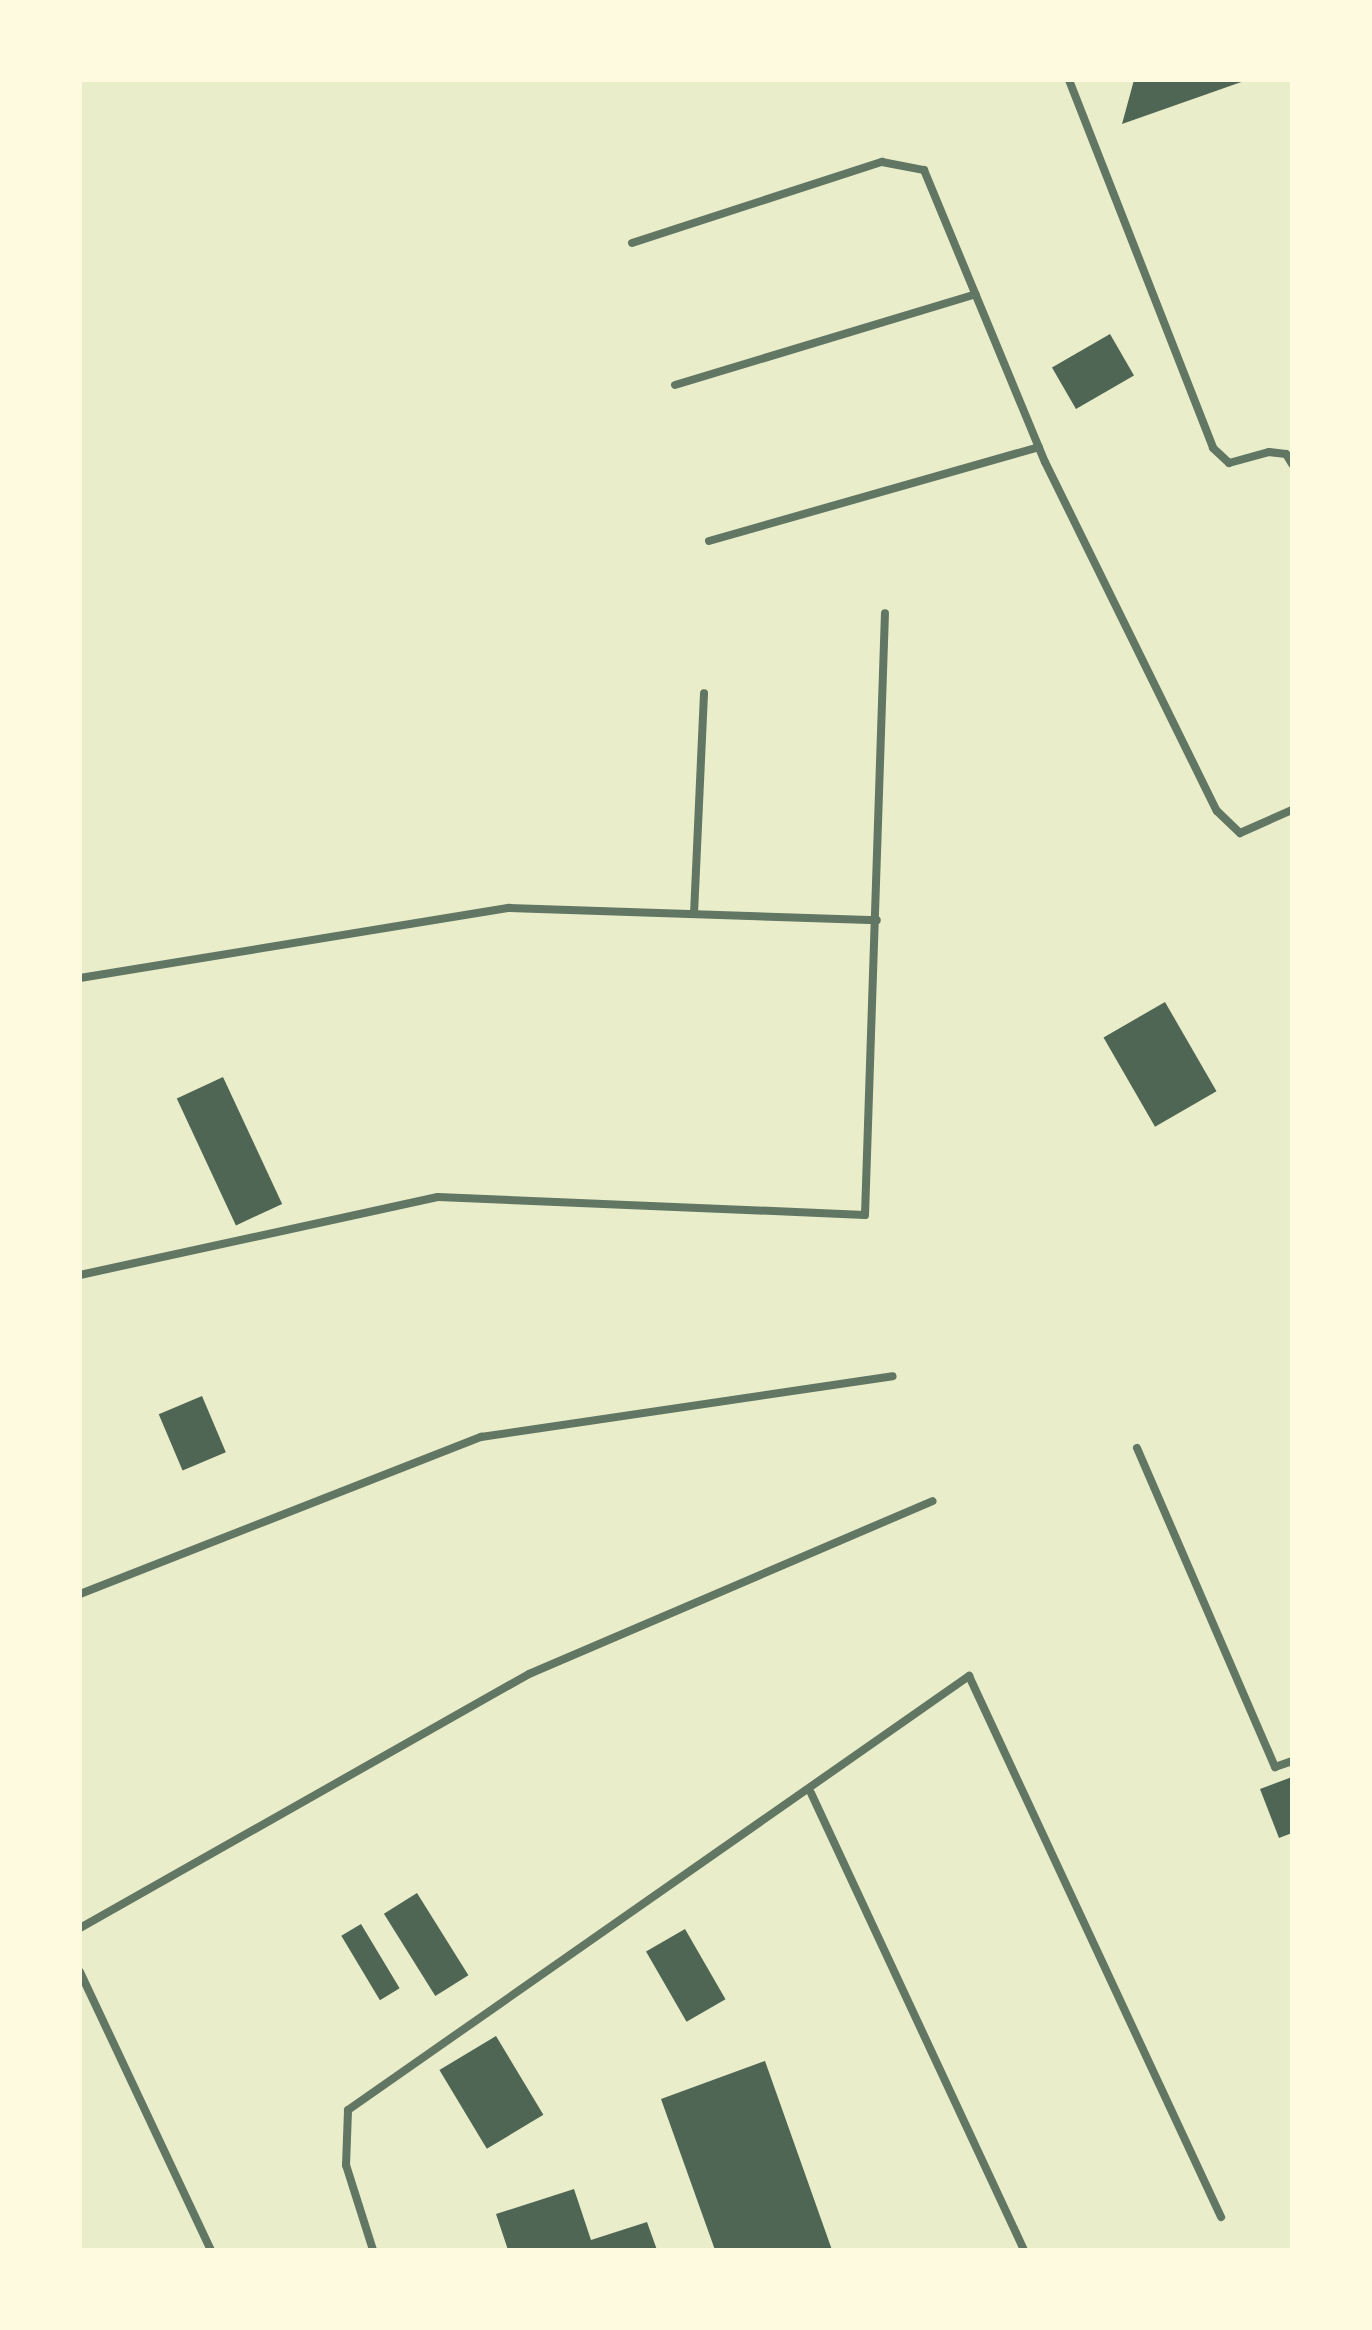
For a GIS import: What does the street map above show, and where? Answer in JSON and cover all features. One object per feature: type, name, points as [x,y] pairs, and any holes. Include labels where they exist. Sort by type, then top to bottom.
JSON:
[{"type":"street","points":[[1069,80],[1213,448],[1229,463],[1269,452],[1286,454],[1292,464]]},
{"type":"street","points":[[632,243],[895,159],[924,170],[1039,447],[1226,826],[1248,831],[1292,810]]},
{"type":"street","points":[[675,385],[976,294]]},
{"type":"street","points":[[709,541],[1039,447]]},
{"type":"street","points":[[80,1275],[438,1197],[865,1215],[885,613]]},
{"type":"street","points":[[694,914],[704,693]]},
{"type":"street","points":[[80,978],[509,908],[877,920]]},
{"type":"street","points":[[80,1594],[481,1437],[892,1376]]},
{"type":"street","points":[[1137,1448],[1275,1767],[1292,1761]]},
{"type":"street","points":[[80,1928],[529,1674],[932,1501]]},
{"type":"street","points":[[373,2250],[346,2165],[348,2110],[811,1793],[969,1676],[1221,2217]]},
{"type":"street","points":[[811,1793],[1024,2250]]},
{"type":"street","points":[[80,1972],[211,2250]]},
{"type":"building","points":[[1134,80],[1247,80],[1122,124]]},
{"type":"building","points":[[1110,334],[1134,376],[1076,409],[1052,368]]},
{"type":"building","points":[[1165,1002],[1216,1091],[1155,1127],[1104,1038]]},
{"type":"building","points":[[223,1077],[282,1204],[236,1225],[177,1099]]},
{"type":"building","points":[[202,1396],[226,1452],[183,1471],[159,1414]]},
{"type":"building","points":[[1292,1777],[1292,1833],[1279,1838],[1260,1789]]},
{"type":"building","points":[[417,1893],[468,1975],[435,1996],[384,1914]]},
{"type":"building","points":[[361,1924],[400,1988],[380,2000],[341,1936]]},
{"type":"building","points":[[685,1929],[726,1999],[687,2022],[646,1952]]},
{"type":"building","points":[[496,2036],[543,2115],[487,2149],[439,2070]]},
{"type":"building","points":[[765,2061],[832,2250],[715,2250],[661,2099]]},
{"type":"building","points":[[574,2189],[591,2240],[647,2222],[657,2250],[508,2250],[496,2214]]}]
